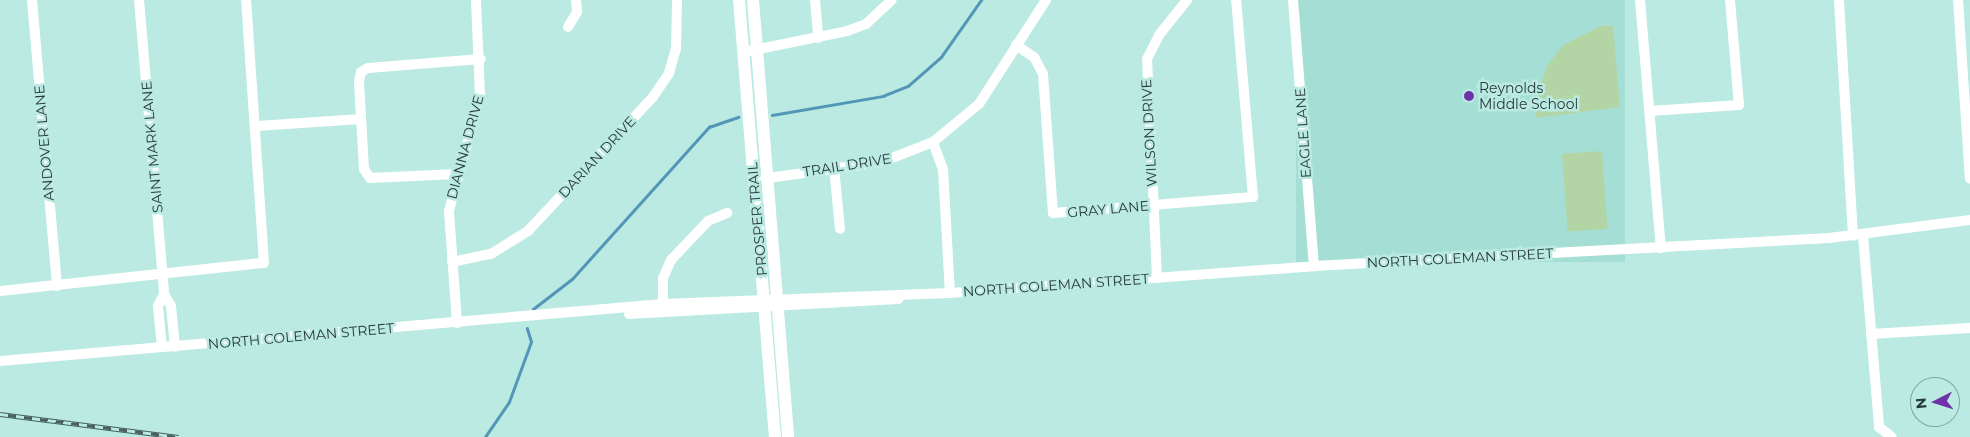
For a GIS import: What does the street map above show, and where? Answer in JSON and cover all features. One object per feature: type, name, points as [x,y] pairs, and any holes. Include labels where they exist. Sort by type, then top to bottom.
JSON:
[{"type":"main road","name":"PROSPER TRAIL","points":[[739,0],[750,52],[767,178],[775,437]]},
{"type":"main road","name":"PROSPER TRAIL","points":[[753,0],[750,52],[754,180],[788,437]]},
{"type":"street","name":"ANDOVER LANE","points":[[32,0],[57,286]]},
{"type":"street","name":"SAINT MARK LANE","points":[[139,0],[164,294],[171,306],[175,346]]},
{"type":"street","points":[[0,291],[264,263],[257,126],[246,0]]},
{"type":"street","name":"DIANNA DRIVE","points":[[457,323],[449,211],[457,174],[480,96],[481,59],[476,0]]},
{"type":"street","points":[[568,27],[577,12],[576,0]]},
{"type":"street","name":"DARIAN DRIVE","points":[[452,262],[491,254],[528,231],[653,97],[669,73],[676,49],[676,0]]},
{"type":"street","points":[[815,0],[818,38]]},
{"type":"street","points":[[750,52],[818,38],[866,24],[892,0]]},
{"type":"street","name":"TRAIL DRIVE","points":[[754,180],[834,167],[882,162],[933,142],[979,104],[1046,0]]},
{"type":"street","name":"WILSON DRIVE","points":[[1157,278],[1147,59],[1159,35],[1187,0]]},
{"type":"street","name":"GRAY LANE","points":[[1016,45],[1034,57],[1043,74],[1053,213],[1253,197],[1236,0]]},
{"type":"street","name":"EAGLE LANE","points":[[1293,0],[1314,266]]},
{"type":"street","points":[[1640,0],[1661,248]]},
{"type":"street","points":[[1650,111],[1738,105],[1730,0]]},
{"type":"street","points":[[1839,0],[1858,235],[1871,334],[1879,427],[1892,437]]},
{"type":"street","points":[[1958,0],[1970,179]]},
{"type":"street","points":[[457,174],[370,178],[364,169],[361,72],[481,59]]},
{"type":"street","points":[[257,126],[361,120]]},
{"type":"street","points":[[933,142],[944,169],[950,292]]},
{"type":"street","points":[[834,167],[840,229]]},
{"type":"street","points":[[663,304],[663,278],[671,260],[708,221],[727,213]]},
{"type":"street","name":"NORTH COLEMAN STREET","points":[[0,361],[601,312],[950,292],[1314,266],[1661,248],[1858,235],[1970,220]]},
{"type":"street","name":"SAINT MARK LANE","points":[[162,347],[158,306],[164,294]]},
{"type":"street","name":"NORTH COLEMAN STREET","points":[[601,312],[663,304],[771,302]]},
{"type":"street","points":[[1871,334],[1970,328]]},
{"type":"shaded area","name":"Reynolds Middle School","points":[[1296,0],[1625,0],[1625,262],[1296,262]]},
{"type":"green space","points":[[1601,26],[1613,26],[1620,107],[1536,118],[1536,99],[1547,66],[1563,45]]},
{"type":"green space","points":[[1602,151],[1607,229],[1568,232],[1562,154]]},
{"type":"waterway","points":[[772,115],[883,96],[908,86],[941,57],[981,0]]},
{"type":"waterway","points":[[533,309],[572,279],[709,127],[738,117]]},
{"type":"waterway","points":[[485,437],[509,402],[531,342],[527,329]]},
{"type":"railway","points":[[0,414],[179,437]]},
{"type":"place","name":"Reynolds Middle School","points":[[1469,96]]}]
